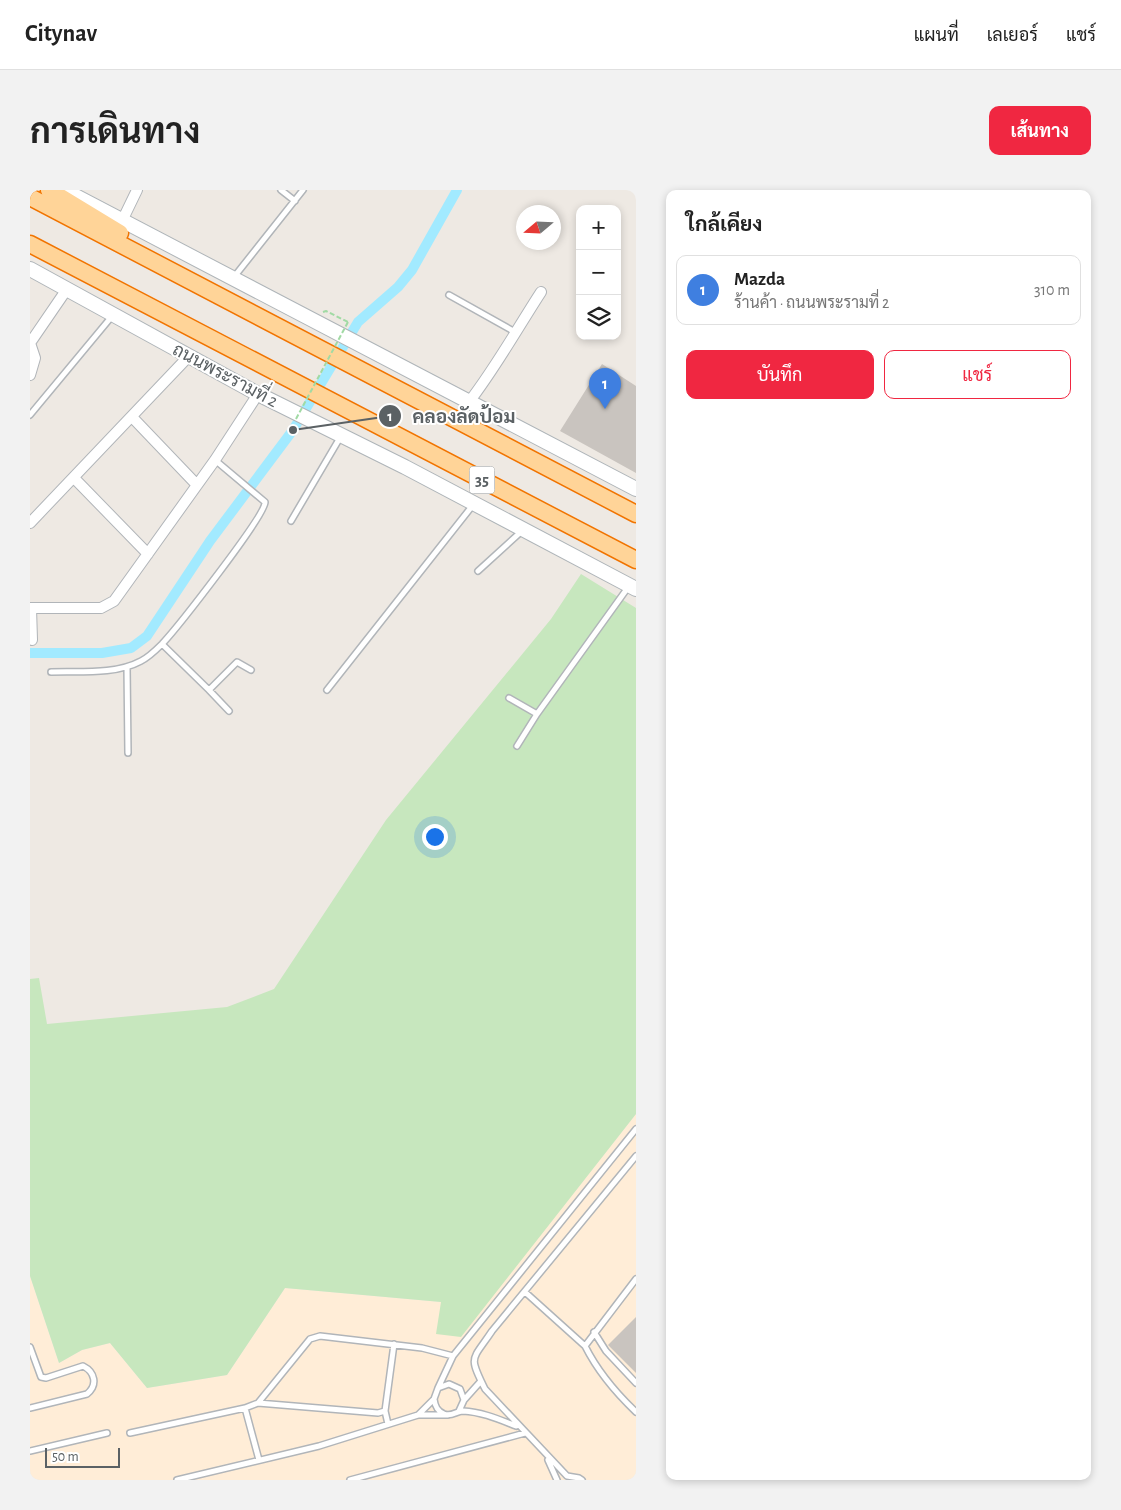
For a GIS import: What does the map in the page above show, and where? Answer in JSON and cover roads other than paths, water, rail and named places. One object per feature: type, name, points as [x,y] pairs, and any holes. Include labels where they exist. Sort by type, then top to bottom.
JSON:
[{"type":"highway","points":[[49,190],[319,348]]},
{"type":"highway","name":"35","points":[[30,197],[636,514]]},
{"type":"highway","name":"ถนนพระรามที่ 2","points":[[30,244],[636,560]]},
{"type":"main road","points":[[64,190],[636,489]]},
{"type":"main road","name":"ถนนพระรามที่ 2","points":[[30,269],[258,394],[633,587]]},
{"type":"street","points":[[122,221],[137,190]]},
{"type":"street","points":[[30,375],[35,358],[30,343],[67,289]]},
{"type":"street","points":[[469,402],[498,364],[515,332],[541,292]]},
{"type":"street","points":[[30,523],[189,356]]},
{"type":"street","points":[[32,640],[31,608],[101,608],[109,605],[215,460],[258,394]]},
{"type":"street","points":[[132,417],[197,484]]},
{"type":"street","points":[[74,478],[148,554]]},
{"type":"lane","points":[[281,190],[295,201]]},
{"type":"lane","points":[[232,279],[302,190]]},
{"type":"lane","points":[[449,295],[515,332]]},
{"type":"lane","points":[[30,416],[113,315]]},
{"type":"lane","points":[[291,521],[342,436]]},
{"type":"lane","points":[[50,672],[127,667],[142,660],[162,644],[266,507],[265,502],[215,460]]},
{"type":"lane","points":[[327,690],[473,504]]},
{"type":"lane","points":[[478,571],[523,529]]},
{"type":"lane","points":[[517,746],[537,714],[633,587]]},
{"type":"lane","points":[[162,644],[229,711]]},
{"type":"lane","points":[[209,690],[237,662],[251,670]]},
{"type":"lane","points":[[127,667],[128,753]]},
{"type":"lane","points":[[509,698],[537,714]]},
{"type":"lane","points":[[418,1415],[434,1399],[453,1356],[636,1129]]},
{"type":"lane","points":[[582,1480],[567,1476],[484,1388],[474,1371],[474,1359],[492,1331],[636,1156]]},
{"type":"lane","points":[[585,1346],[636,1279]]},
{"type":"lane","points":[[525,1292],[585,1346],[595,1365],[615,1392],[636,1412]]},
{"type":"lane","points":[[594,1332],[606,1351],[636,1383]]},
{"type":"lane","points":[[258,1404],[310,1339],[314,1337],[394,1344],[453,1356]]},
{"type":"lane","points":[[388,1424],[385,1411],[394,1344]]},
{"type":"lane","points":[[30,1347],[41,1377],[46,1378],[83,1366],[91,1372],[94,1383],[92,1390],[87,1394],[30,1408]]},
{"type":"lane","points":[[460,1411],[464,1400],[481,1381]]},
{"type":"lane","points":[[438,1388],[443,1385],[455,1385],[460,1389],[464,1400]]},
{"type":"lane","points":[[434,1399],[438,1410],[448,1415]]},
{"type":"lane","points":[[130,1433],[258,1404],[378,1413],[385,1411]]},
{"type":"lane","points":[[245,1408],[260,1460]]},
{"type":"lane","points":[[177,1480],[319,1446],[418,1415],[448,1415],[460,1411],[491,1416],[519,1427]]},
{"type":"lane","points":[[30,1451],[107,1433]]},
{"type":"lane","points":[[350,1480],[525,1433]]},
{"type":"lane","points":[[545,1453],[557,1480]]},
{"type":"waterway","points":[[30,653],[102,653],[131,648],[147,636],[210,541],[293,430],[358,322],[398,287],[412,270],[457,190]]},
{"type":"place","name":"Mazda","points":[[605,409]]},
{"type":"place","name":"คลองลัดป้อม","points":[[293,430]]}]
